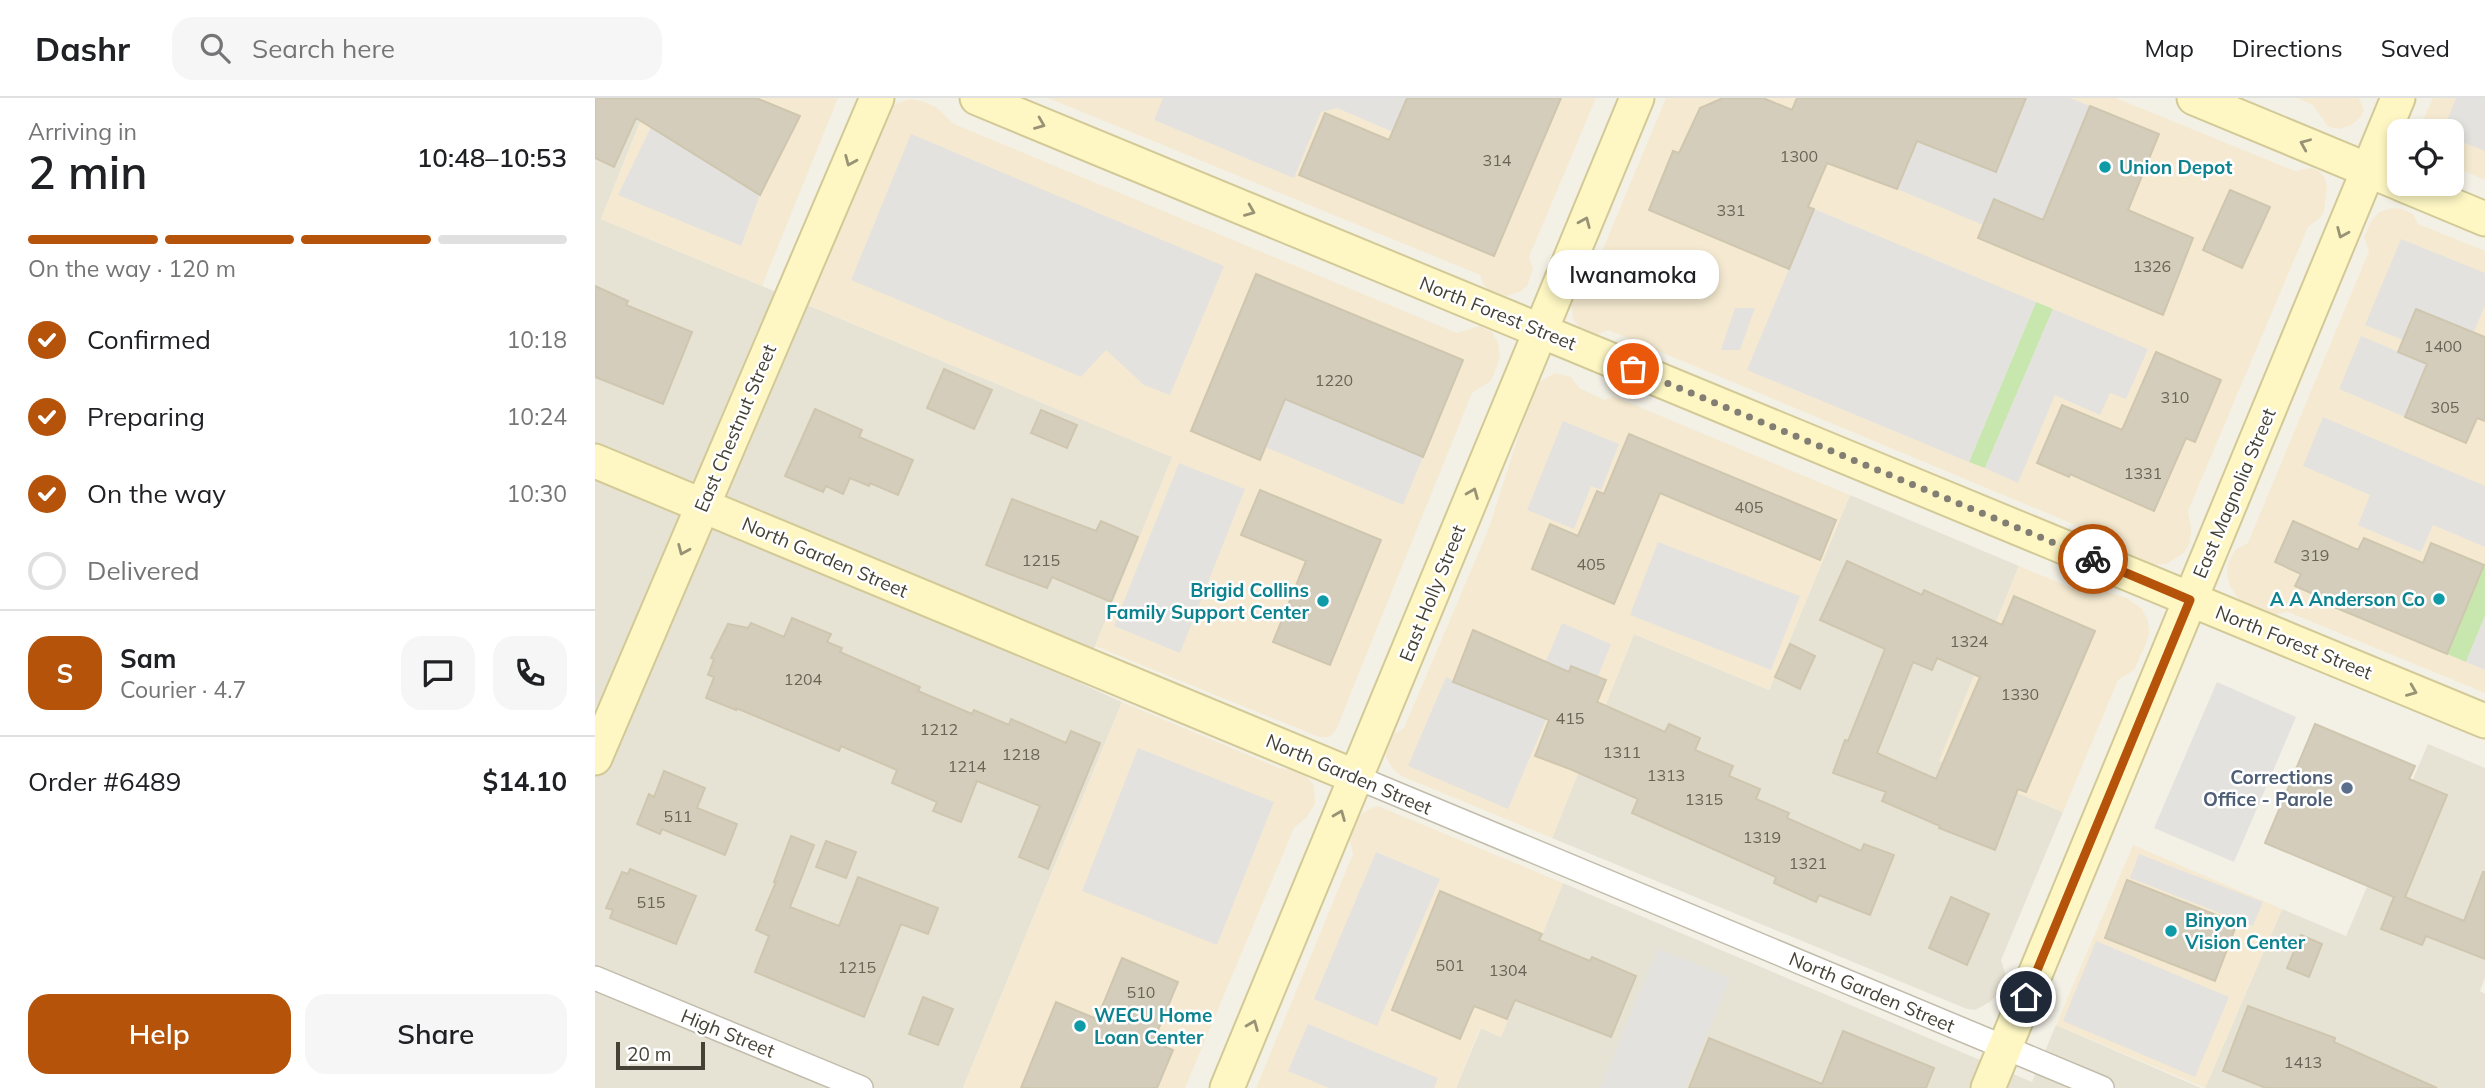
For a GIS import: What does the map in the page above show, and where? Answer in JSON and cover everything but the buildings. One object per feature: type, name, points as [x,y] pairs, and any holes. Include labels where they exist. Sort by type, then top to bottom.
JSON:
[{"type":"main road","name":"East Chestnut Street","points":[[595,758],[877,98]]},
{"type":"main road","name":"North Forest Street","points":[[977,98],[2485,721]]},
{"type":"main road","name":"East Holly Street","points":[[1227,1088],[1637,98]]},
{"type":"main road","points":[[2195,98],[2387,178]]},
{"type":"main road","name":"East Magnolia Street","points":[[1988,1088],[2398,98]]},
{"type":"main road","points":[[2431,196],[2485,219]]},
{"type":"main road","name":"North Garden Street","points":[[595,461],[1356,777]]},
{"type":"street","name":"North Garden Street","points":[[1356,777],[2102,1088]]},
{"type":"street","name":"High Street","points":[[595,978],[861,1088]]},
{"type":"shaded area","points":[[595,98],[650,98],[601,219],[1173,457],[1080,683],[1122,702],[963,1088],[595,1088]]},
{"type":"shaded area","points":[[650,98],[838,98],[762,286],[601,219]]},
{"type":"shaded area","points":[[1048,98],[1596,98],[1529,257],[1533,269],[1527,286],[1507,296],[1490,292],[1480,275]]},
{"type":"shaded area","points":[[1163,98],[1407,98],[1393,132],[1337,108],[1321,112],[1294,178],[1154,120]]},
{"type":"shaded area","points":[[1666,98],[2116,98],[2295,171],[2312,168],[2319,171],[2325,178],[2327,188],[2324,212],[2308,227],[2188,511],[2190,543],[2184,553],[2166,564],[2146,565],[2106,549],[2102,536],[1608,330],[1596,335],[1579,327],[1573,319],[1571,300],[1574,293],[1588,285]]},
{"type":"shaded area","points":[[1934,98],[1966,98],[1945,152],[1995,172],[2026,98],[2070,98],[2090,106],[2043,220],[1994,199],[1983,225],[1897,189]]},
{"type":"shaded area","points":[[2297,98],[2359,98],[2364,110],[2360,118],[2351,125],[2340,129],[2328,127],[2313,105]]},
{"type":"shaded area","points":[[2433,98],[2485,98],[2485,180],[2464,171],[2464,119],[2423,119]]},
{"type":"shaded area","points":[[2456,98],[2485,98],[2485,151],[2464,143],[2464,119],[2448,119]]},
{"type":"shaded area","points":[[909,99],[936,107],[954,124],[1457,333],[1480,326],[1492,332],[1498,343],[1500,358],[1491,381],[1472,393],[1336,730],[1329,737],[1319,737],[1095,646],[1172,457],[803,303],[888,110]]},
{"type":"shaded area","points":[[651,127],[760,195],[741,246],[618,195]]},
{"type":"shaded area","points":[[911,134],[1224,266],[1170,395],[1144,385],[1106,350],[1081,377],[851,280]]},
{"type":"shaded area","points":[[2392,208],[2413,214],[2418,224],[2485,251],[2485,693],[2288,612],[2271,615],[2249,606],[2239,599],[2230,587],[2227,575],[2228,563],[2235,550],[2248,543],[2369,251],[2364,237],[2370,223],[2379,212]]},
{"type":"shaded area","points":[[1814,209],[2036,302],[1969,462],[1747,370]]},
{"type":"shaded area","points":[[2401,239],[2485,273],[2485,305],[2474,332],[2416,309],[2403,340],[2365,325]]},
{"type":"shaded area","points":[[1735,308],[1755,308],[1740,350],[1721,350]]},
{"type":"shaded area","points":[[2053,309],[2148,349],[2126,399],[2110,393],[2100,415],[2055,395],[2018,483],[1985,468]]},
{"type":"shaded area","points":[[2361,336],[2427,364],[2405,417],[2339,389]]},
{"type":"shaded area","points":[[1555,373],[1571,377],[1579,388],[1605,400],[1613,396],[1850,495],[1769,690],[1634,634],[1552,838],[1401,776],[1392,768],[1386,757],[1386,746],[1392,735],[1404,728],[1489,528],[1532,393],[1539,382]]},
{"type":"shaded area","points":[[1285,399],[1423,457],[1403,505],[1265,447]]},
{"type":"shaded area","points":[[2323,417],[2485,486],[2485,547],[2433,525],[2421,552],[2358,525],[2370,495],[2303,466]]},
{"type":"shaded area","points":[[1563,421],[1619,444],[1601,490],[1591,486],[1574,529],[1527,510]]},
{"type":"shaded area","points":[[1179,463],[1245,489],[1180,653],[1114,626]]},
{"type":"shaded area","points":[[1850,495],[2019,566],[1940,760],[2063,812],[2001,960],[2005,986],[1990,1002],[1975,1010],[1552,838],[1634,634],[1769,690]]},
{"type":"shaded area","points":[[1658,542],[1800,596],[1771,670],[1630,615]]},
{"type":"shaded area","points":[[2019,566],[2072,588],[2086,585],[2127,598],[2142,609],[2148,621],[2146,644],[2134,670],[2118,680],[2063,812],[1939,761]]},
{"type":"shaded area","points":[[2485,616],[2485,670],[2466,662]]},
{"type":"shaded area","points":[[1562,623],[1611,644],[1594,686],[1565,675],[1508,809],[1408,766],[1446,677],[1525,711]]},
{"type":"shaded area","points":[[2217,682],[2296,717],[2234,862],[2154,828]]},
{"type":"shaded area","points":[[1122,702],[1279,768],[1303,772],[1314,785],[1315,803],[1307,817],[1294,828],[1185,1088],[963,1088]]},
{"type":"shaded area","points":[[2428,744],[2485,768],[2485,978],[2480,991],[2485,994],[2485,1088],[2205,1088],[2282,909],[2346,936]]},
{"type":"shaded area","points":[[1138,748],[1274,802],[1217,945],[1082,891]]},
{"type":"shaded area","points":[[1378,806],[1563,883],[1501,1037],[1480,1028],[1456,1088],[1256,1088],[1353,854],[1349,837],[1354,820]]},
{"type":"shaded area","points":[[2133,845],[2282,909],[2205,1088],[2056,1025]]},
{"type":"shaded area","points":[[1376,852],[1440,879],[1377,1026],[1314,999]]},
{"type":"shaded area","points":[[2139,854],[2263,902],[2253,926],[2130,878]]},
{"type":"shaded area","points":[[1563,883],[2032,1082],[2056,1025],[2201,1088],[1456,1088],[1481,1028],[1501,1037]]},
{"type":"shaded area","points":[[2096,941],[2229,997],[2195,1077],[2063,1021]]},
{"type":"shaded area","points":[[1658,948],[1730,978],[1685,1088],[1600,1088]]},
{"type":"shaded area","points":[[1308,1024],[1438,1078],[1434,1088],[1329,1088],[1288,1071]]},
{"type":"green space","points":[[2036,302],[2053,309],[1985,468],[1969,462]]},
{"type":"green space","points":[[2485,563],[2485,616],[2466,662],[2447,654]]},
{"type":"way so far","points":[[1633,369],[2093,559]]},
{"type":"place","name":"Union Depot","points":[[2105,167]]},
{"type":"place","name":"Iwanamoka","points":[[1633,369]]},
{"type":"place","name":"A A Anderson Co","points":[[2439,599]]},
{"type":"place","name":"Brigid Collins Family Support Center","points":[[1323,601]]},
{"type":"place","name":"Corrections Office - Parole","points":[[2347,788]]},
{"type":"place","name":"Binyon Vision Center","points":[[2171,931]]},
{"type":"place","name":"WECU Home Loan Center","points":[[1080,1026]]},
{"type":"route","points":[[2026,997],[2190,600],[2093,559]]}]
